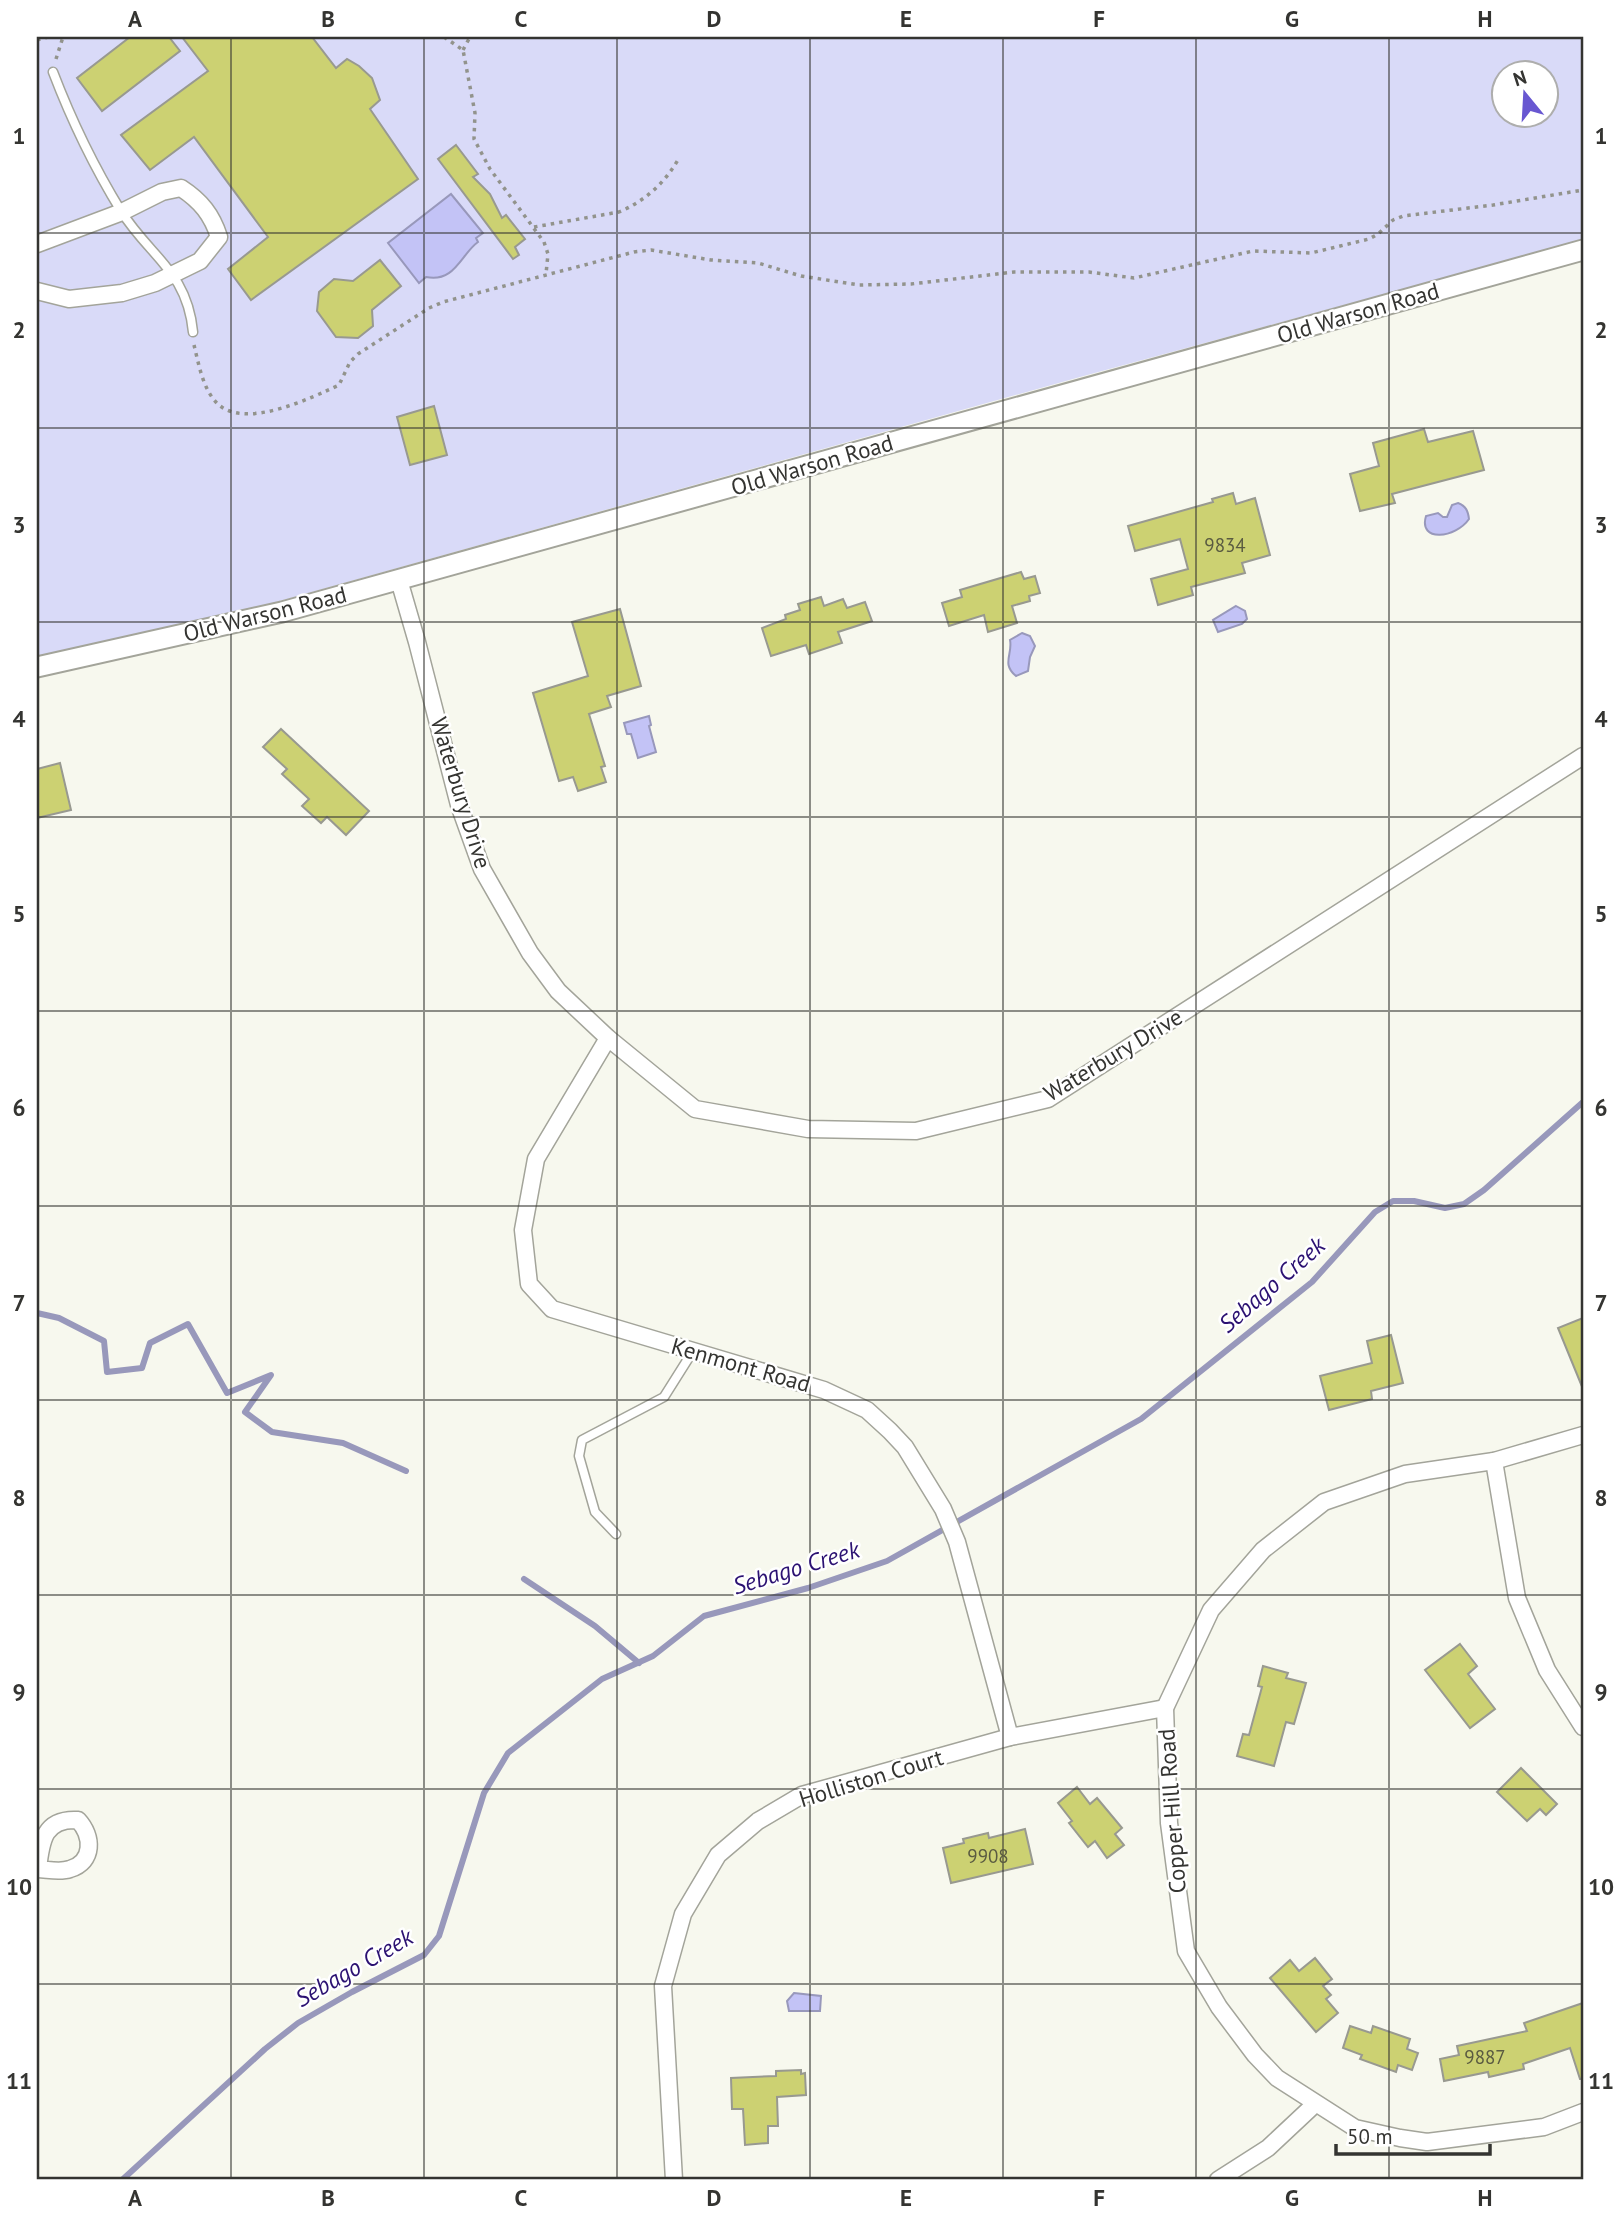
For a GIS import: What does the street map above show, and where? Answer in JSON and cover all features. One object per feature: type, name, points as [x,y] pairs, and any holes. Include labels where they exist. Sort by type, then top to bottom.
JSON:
[{"type":"street","points":[[37,244],[122,212],[162,192],[181,188],[195,197],[212,217],[219,237],[200,261],[174,275],[122,293],[69,299],[37,291]]},
{"type":"street","name":"Old Warson Road","points":[[37,667],[282,612],[1583,250]]},
{"type":"street","name":"Waterbury Drive","points":[[399,580],[459,805],[482,869],[530,953],[558,991],[608,1038],[695,1109],[808,1129],[916,1130],[1048,1099],[1583,756]]},
{"type":"street","name":"Kenmont Road","points":[[608,1038],[536,1159],[523,1230],[529,1284],[552,1309],[824,1390],[867,1410],[905,1447],[943,1509],[957,1542],[1010,1737]]},
{"type":"street","name":"Copper Hill Road","points":[[1583,1435],[1494,1461],[1405,1474],[1324,1502],[1263,1550],[1212,1610],[1165,1708],[1169,1823],[1186,1951],[1219,2007],[1255,2055],[1277,2078],[1355,2128],[1427,2142],[1544,2127],[1583,2112]]},
{"type":"street","points":[[1494,1461],[1517,1598],[1547,1670],[1583,1727]]},
{"type":"street","name":"Holliston Court","points":[[674,2180],[663,1986],[683,1914],[718,1855],[758,1821],[802,1795],[1010,1737],[1165,1708]]},
{"type":"street","points":[[1218,2180],[1268,2148],[1315,2104]]},
{"type":"lane","points":[[53,72],[69,114],[122,212],[174,275],[185,294],[193,332]]},
{"type":"lane","points":[[616,1534],[595,1512],[579,1456],[582,1440],[664,1397],[693,1351]]},
{"type":"path","points":[[37,40],[48,37]]},
{"type":"path","points":[[53,72],[63,37]]},
{"type":"path","points":[[444,37],[463,50]]},
{"type":"path","points":[[470,37],[463,50],[475,113],[474,139],[490,169],[534,227],[547,249],[546,274]]},
{"type":"path","points":[[534,227],[619,212],[632,207],[660,185],[679,158]]},
{"type":"path","points":[[193,332],[202,378],[219,406],[236,412],[256,414],[300,401],[339,385],[350,362],[358,354],[429,308],[546,274],[651,250],[711,260],[758,263],[801,276],[859,285],[911,284],[1014,272],[1089,272],[1134,278],[1253,251],[1311,253],[1369,239],[1393,220],[1403,216],[1583,190]]},
{"type":"shaded area","points":[[37,37],[1583,37],[1583,240],[1080,377],[230,615],[37,656]]},
{"type":"water","points":[[451,194],[483,233],[476,238],[478,242],[451,272],[436,278],[426,277],[419,283],[388,243]]},
{"type":"water","points":[[1458,503],[1465,507],[1468,514],[1469,519],[1463,525],[1448,534],[1433,534],[1428,531],[1425,525],[1426,516],[1438,513],[1447,517],[1452,505]]},
{"type":"water","points":[[1236,606],[1245,611],[1247,619],[1242,624],[1218,632],[1213,620]]},
{"type":"water","points":[[1022,633],[1030,636],[1035,646],[1028,671],[1016,676],[1008,663],[1010,640]]},
{"type":"water","points":[[649,716],[656,752],[638,758],[631,734],[627,734],[624,723]]},
{"type":"water","points":[[794,1993],[821,1996],[820,2011],[789,2011],[787,2001]]},
{"type":"building","points":[[130,37],[169,37],[180,51],[102,111],[77,78]]},
{"type":"building","points":[[182,37],[312,37],[336,68],[347,59],[372,78],[380,100],[370,109],[418,179],[251,300],[228,269],[268,237],[194,137],[150,170],[121,135],[208,71]]},
{"type":"building","points":[[456,145],[478,174],[473,177],[490,194],[502,218],[506,215],[525,239],[515,247],[519,255],[513,259],[438,159]]},
{"type":"building","points":[[380,260],[401,286],[372,310],[373,326],[358,338],[336,337],[317,311],[319,292],[334,279],[353,281]]},
{"type":"building","points":[[434,406],[447,455],[410,465],[397,417]]},
{"type":"building","points":[[1424,429],[1428,442],[1473,431],[1484,470],[1392,494],[1395,503],[1360,511],[1350,474],[1379,466],[1373,443]]},
{"type":"building","points":[[1233,493],[1236,504],[1255,498],[1270,555],[1242,563],[1245,573],[1191,587],[1193,595],[1158,605],[1151,579],[1188,569],[1180,539],[1135,551],[1128,526],[1213,502],[1212,499]]},
{"type":"building","points":[[1021,572],[1024,579],[1035,576],[1040,593],[1029,596],[1030,601],[1012,606],[1017,623],[988,632],[984,615],[949,626],[942,603],[962,597],[960,590]]},
{"type":"building","points":[[821,597],[824,606],[843,599],[847,608],[865,602],[872,621],[838,632],[842,643],[809,654],[806,645],[771,656],[762,628],[786,619],[785,615],[800,610],[798,604]]},
{"type":"building","points":[[620,609],[641,686],[607,696],[611,707],[589,714],[605,766],[601,767],[606,782],[578,791],[573,777],[559,781],[533,693],[588,676],[572,622]]},
{"type":"building","points":[[281,729],[369,811],[346,835],[327,817],[321,823],[302,806],[309,799],[282,774],[287,769],[263,747]]},
{"type":"building","points":[[60,763],[71,810],[37,818],[37,769]]},
{"type":"building","points":[[1583,1318],[1583,1389],[1558,1328]]},
{"type":"building","points":[[1391,1335],[1403,1383],[1371,1391],[1372,1399],[1329,1410],[1320,1376],[1372,1363],[1367,1341]]},
{"type":"building","points":[[1460,1644],[1477,1666],[1468,1674],[1495,1709],[1470,1728],[1425,1670]]},
{"type":"building","points":[[1263,1666],[1288,1673],[1286,1678],[1306,1683],[1294,1724],[1286,1722],[1274,1766],[1237,1756],[1243,1734],[1249,1735],[1262,1687],[1258,1686]]},
{"type":"building","points":[[1521,1768],[1557,1804],[1546,1815],[1540,1809],[1527,1821],[1497,1792]]},
{"type":"building","points":[[1077,1787],[1090,1804],[1097,1798],[1122,1828],[1115,1834],[1124,1845],[1107,1858],[1095,1841],[1088,1847],[1069,1823],[1072,1821],[1058,1803]]},
{"type":"building","points":[[1025,1829],[1033,1864],[951,1883],[943,1848],[964,1843],[963,1839],[988,1833],[989,1838]]},
{"type":"building","points":[[1315,1958],[1332,1979],[1323,1986],[1331,1995],[1326,1999],[1338,2013],[1316,2032],[1270,1978],[1290,1960],[1299,1971]]},
{"type":"building","points":[[1583,2003],[1583,2079],[1580,2079],[1570,2048],[1523,2064],[1524,2069],[1489,2077],[1488,2072],[1444,2081],[1440,2059],[1459,2055],[1457,2046],[1527,2031],[1524,2023]]},
{"type":"building","points":[[1350,2026],[1371,2033],[1373,2026],[1410,2039],[1407,2049],[1418,2053],[1412,2070],[1398,2065],[1396,2072],[1360,2059],[1362,2055],[1343,2048]]},
{"type":"building","points":[[801,2070],[801,2074],[805,2073],[806,2095],[777,2097],[778,2126],[768,2126],[768,2143],[745,2145],[743,2109],[732,2109],[731,2078],[776,2076],[776,2071]]},
{"type":"waterway","name":"Sebago Creek","points":[[122,2180],[265,2049],[298,2023],[424,1955],[439,1936],[484,1793],[508,1753],[602,1679],[653,1656],[704,1616],[808,1588],[887,1561],[1141,1419],[1312,1282],[1375,1212],[1393,1201],[1414,1201],[1445,1208],[1464,1204],[1484,1190],[1583,1102]]},
{"type":"waterway","points":[[37,1313],[59,1318],[104,1341],[107,1372],[142,1368],[150,1343],[188,1324],[227,1393],[271,1375],[245,1412],[272,1432],[343,1443],[406,1471]]},
{"type":"waterway","points":[[524,1579],[595,1626],[639,1663]]}]
